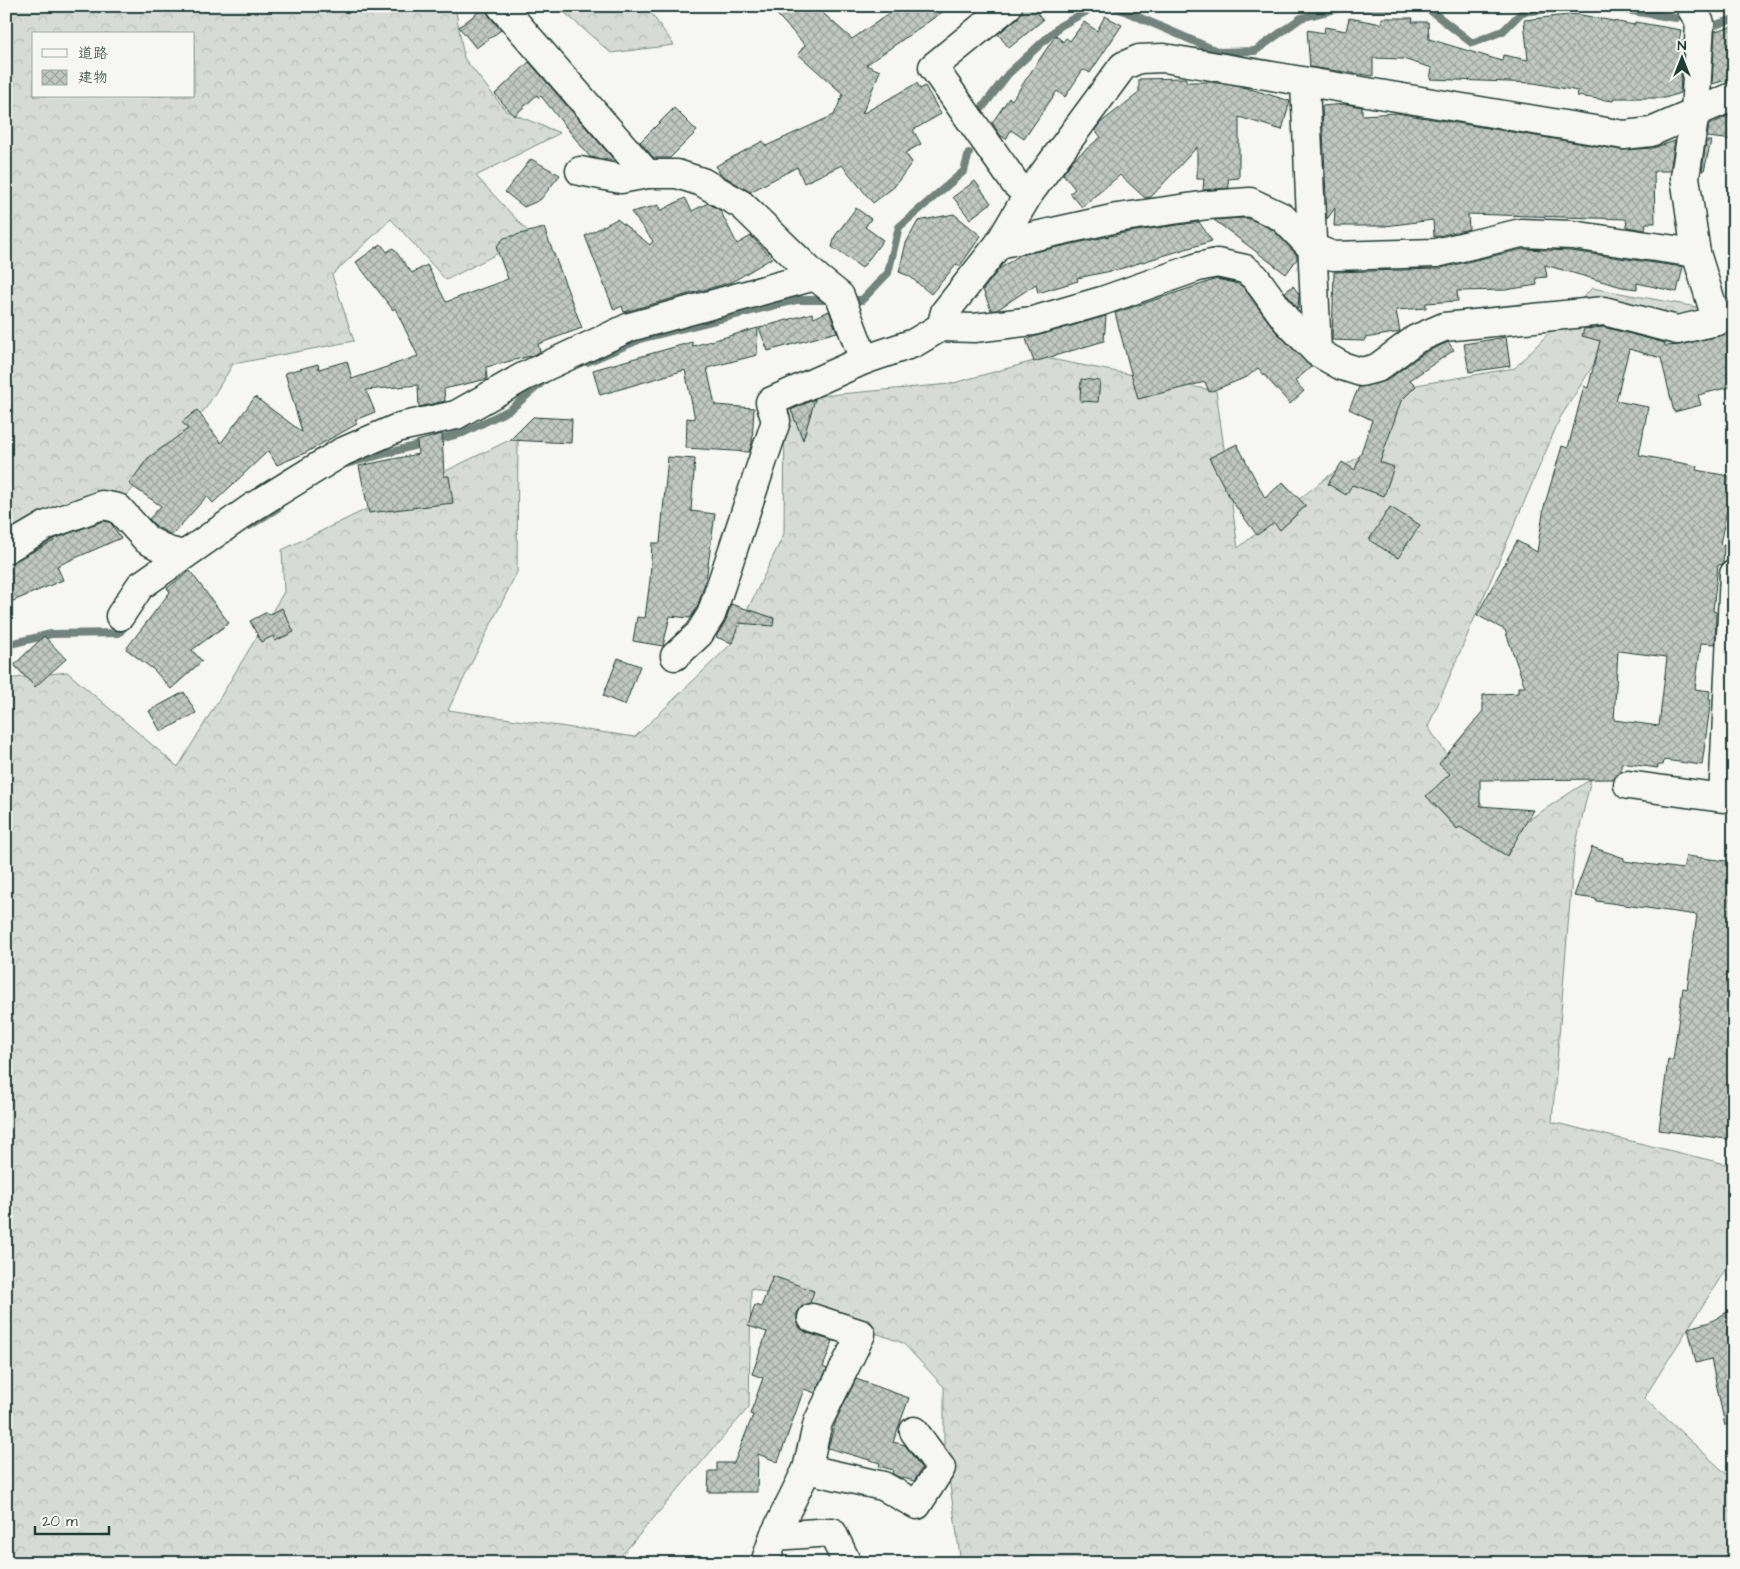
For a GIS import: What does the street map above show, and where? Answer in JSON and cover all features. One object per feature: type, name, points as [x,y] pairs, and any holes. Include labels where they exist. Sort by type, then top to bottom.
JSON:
[{"type":"street","points":[[501,6],[647,174]]},
{"type":"street","points":[[1008,6],[933,67],[1015,183],[1028,196]]},
{"type":"street","points":[[675,656],[699,634],[711,615],[776,421],[770,402],[864,360],[914,343],[941,328],[974,328],[1033,321],[1102,301],[1198,267],[1216,263],[1245,269],[1255,277],[1287,321],[1317,352],[1342,366],[1361,372],[1377,368],[1416,339],[1444,327],[1604,311],[1677,330],[1726,317],[1696,253],[1685,177],[1695,112],[1700,23],[1690,6]]},
{"type":"street","points":[[941,328],[945,312],[999,244],[1028,196],[1123,66],[1138,59],[1164,58],[1624,135],[1651,132],[1734,96]]},
{"type":"street","points":[[1305,83],[1317,352]]},
{"type":"street","points":[[580,171],[621,179],[647,174],[677,174],[702,182],[742,205],[815,276],[840,296],[864,360]]},
{"type":"street","points":[[999,244],[1117,218],[1208,205],[1250,202],[1282,217],[1312,247],[1332,256],[1436,253],[1521,234],[1572,235],[1696,253]]},
{"type":"street","points":[[120,616],[140,586],[253,506],[342,452],[400,427],[456,415],[523,377],[630,327],[815,276]]},
{"type":"street","points":[[6,549],[46,525],[102,505],[118,508],[147,540],[168,551],[184,555]]},
{"type":"street","points":[[1628,785],[1723,798],[1734,574]]},
{"type":"street","points":[[765,1563],[774,1536],[807,1469],[818,1422],[861,1334],[812,1318]]},
{"type":"street","points":[[807,1469],[883,1486],[917,1506],[941,1468],[914,1431]]},
{"type":"street","points":[[774,1536],[832,1532],[847,1563]]},
{"type":"green space","points":[[6,6],[455,6],[464,58],[506,111],[560,133],[476,176],[532,236],[446,280],[391,219],[332,275],[354,341],[233,364],[206,408],[128,494],[6,569]]},
{"type":"green space","points":[[557,6],[646,6],[674,45],[611,53]]},
{"type":"green space","points":[[1592,288],[1702,308],[1599,356],[1560,418],[1428,727],[1504,836],[1591,779],[1574,852],[1552,1122],[1734,1166],[1734,1256],[1644,1398],[1734,1481],[1734,1563],[961,1563],[944,1443],[944,1387],[903,1343],[751,1288],[749,1407],[615,1563],[6,1563],[6,679],[67,672],[178,767],[284,592],[282,550],[518,436],[517,572],[448,710],[635,737],[731,644],[784,534],[785,399],[950,384],[1045,358],[1216,391],[1238,548],[1327,477],[1380,443],[1399,388],[1515,368]]},
{"type":"building","points":[[486,6],[489,16],[501,30],[476,48],[459,27]]},
{"type":"building","points":[[769,6],[815,6],[852,39],[900,6],[951,6],[866,65],[880,71],[862,114],[917,83],[920,89],[925,86],[941,114],[913,130],[921,144],[905,153],[912,162],[894,187],[873,203],[842,165],[804,183],[797,167],[750,192],[720,174],[716,166],[763,141],[766,146],[834,115],[843,94],[798,54],[805,45]]},
{"type":"building","points":[[1024,6],[1032,6],[1043,20],[1009,48],[998,34],[1018,18]]},
{"type":"building","points":[[1576,14],[1634,25],[1635,22],[1681,30],[1679,42],[1683,41],[1680,93],[1665,98],[1614,98],[1613,101],[1577,96],[1578,91],[1534,83],[1430,79],[1432,68],[1403,59],[1373,58],[1373,76],[1310,67],[1307,30],[1324,33],[1325,27],[1346,31],[1349,18],[1382,24],[1382,18],[1413,18],[1412,22],[1428,22],[1429,39],[1502,61],[1503,55],[1528,60],[1524,20]]},
{"type":"building","points":[[1105,16],[1122,25],[1090,73],[1085,70],[1082,71],[1065,97],[1057,91],[1024,139],[1011,130],[1006,139],[1001,136],[992,123],[1009,98],[1012,100],[1056,35],[1063,42],[1066,38],[1070,41],[1084,22],[1097,31]]},
{"type":"building","points":[[1734,26],[1734,78],[1712,84],[1715,31]]},
{"type":"building","points":[[529,62],[615,161],[590,157],[541,96],[539,98],[537,95],[514,116],[495,94]]},
{"type":"building","points":[[1186,78],[1186,82],[1211,82],[1247,88],[1290,101],[1282,130],[1239,117],[1239,178],[1228,179],[1229,188],[1203,190],[1204,179],[1197,179],[1197,147],[1151,197],[1145,198],[1120,175],[1082,207],[1070,193],[1075,189],[1063,174],[1073,160],[1101,137],[1095,130],[1100,123],[1139,93],[1139,79]]},
{"type":"building","points":[[1345,104],[1362,107],[1362,115],[1396,113],[1621,150],[1653,148],[1675,141],[1670,171],[1654,171],[1655,223],[1646,223],[1645,230],[1627,227],[1626,219],[1468,214],[1469,229],[1434,237],[1433,220],[1385,226],[1334,226],[1335,208],[1327,219],[1322,106]]},
{"type":"building","points":[[674,108],[697,131],[670,158],[654,158],[640,142]]},
{"type":"building","points":[[1734,113],[1734,140],[1707,137],[1709,125]]},
{"type":"building","points":[[1706,141],[1711,141],[1704,171],[1702,171]]},
{"type":"building","points":[[531,159],[560,175],[540,200],[524,207],[505,192]]},
{"type":"building","points":[[975,181],[991,203],[970,219],[953,197]]},
{"type":"building","points":[[685,198],[692,211],[708,203],[720,210],[737,244],[751,236],[772,258],[732,282],[624,312],[622,306],[614,310],[585,236],[617,219],[650,245],[653,241],[631,212],[659,205],[660,211]]},
{"type":"building","points":[[856,208],[871,219],[865,227],[883,240],[862,268],[832,247],[835,236]]},
{"type":"building","points":[[954,214],[981,236],[960,266],[957,264],[931,294],[909,276],[899,272],[906,243],[918,221]]},
{"type":"building","points":[[1250,219],[1273,230],[1297,255],[1297,259],[1286,274],[1214,220]]},
{"type":"building","points":[[1199,222],[1212,241],[1116,270],[1077,278],[1078,281],[1038,293],[1036,284],[997,310],[991,310],[983,290],[999,269],[1020,255],[1129,232]]},
{"type":"building","points":[[544,228],[582,328],[538,344],[540,352],[531,356],[486,367],[487,379],[444,389],[445,401],[419,407],[418,385],[366,390],[375,412],[355,420],[357,424],[305,453],[277,465],[268,451],[213,503],[207,496],[172,535],[157,527],[149,519],[161,506],[129,484],[148,458],[188,429],[182,422],[197,410],[221,443],[255,397],[302,432],[285,373],[318,364],[319,369],[347,361],[352,379],[418,356],[395,308],[393,310],[356,262],[381,244],[387,252],[393,248],[412,273],[427,265],[446,302],[508,279],[496,247],[504,238]]},
{"type":"building","points":[[1523,249],[1571,251],[1683,267],[1677,292],[1637,283],[1637,289],[1622,287],[1545,265],[1547,277],[1536,278],[1537,285],[1505,290],[1457,291],[1458,301],[1426,303],[1426,308],[1396,310],[1400,332],[1365,338],[1364,341],[1332,340],[1334,272],[1437,269]]},
{"type":"building","points":[[1217,279],[1243,287],[1276,332],[1311,367],[1295,381],[1304,391],[1290,404],[1258,368],[1247,377],[1209,392],[1205,382],[1138,399],[1115,313]]},
{"type":"building","points":[[1293,286],[1299,294],[1298,309],[1285,292]]},
{"type":"building","points":[[829,311],[837,332],[768,351],[759,328],[812,313],[814,318]]},
{"type":"building","points":[[1106,316],[1104,341],[1034,362],[1026,339]]},
{"type":"building","points":[[1603,327],[1665,343],[1665,346],[1680,345],[1720,336],[1734,330],[1734,386],[1698,395],[1701,405],[1674,412],[1661,358],[1629,349],[1616,401],[1648,407],[1639,455],[1697,466],[1696,470],[1734,477],[1720,544],[1724,545],[1723,564],[1718,565],[1713,611],[1716,612],[1715,644],[1701,643],[1695,689],[1710,691],[1709,698],[1711,699],[1702,765],[1664,760],[1663,765],[1658,765],[1658,768],[1621,763],[1621,771],[1614,779],[1480,780],[1480,806],[1533,810],[1507,856],[1460,827],[1457,829],[1426,796],[1450,774],[1439,764],[1483,711],[1483,695],[1518,693],[1518,687],[1525,687],[1505,630],[1477,615],[1517,541],[1537,552],[1544,507],[1562,446],[1568,448],[1584,386],[1588,388],[1600,341],[1582,336],[1584,329]],"holes":[[[1618,651],[1667,657],[1659,726],[1614,720]]]},
{"type":"building","points":[[758,328],[757,355],[707,368],[715,405],[754,408],[752,443],[749,452],[686,448],[687,418],[695,419],[685,370],[600,395],[593,370],[692,342],[693,346]]},
{"type":"building","points":[[1506,337],[1510,366],[1469,372],[1464,344]]},
{"type":"building","points":[[1448,342],[1454,350],[1410,380],[1416,386],[1401,401],[1380,462],[1394,467],[1384,496],[1352,485],[1346,495],[1328,484],[1342,462],[1355,470],[1372,420],[1349,409],[1359,387],[1386,381],[1424,353]]},
{"type":"building","points":[[1081,379],[1100,381],[1098,402],[1080,401]]},
{"type":"building","points":[[815,399],[803,440],[791,410]]},
{"type":"building","points":[[533,417],[572,419],[571,443],[510,440]]},
{"type":"building","points":[[442,434],[444,476],[449,476],[453,503],[369,513],[359,466],[418,454],[417,441]]},
{"type":"building","points":[[1237,444],[1265,498],[1283,482],[1306,506],[1280,530],[1274,523],[1257,535],[1231,500],[1209,458]]},
{"type":"building","points":[[668,457],[695,459],[691,511],[715,514],[706,580],[697,608],[690,618],[670,616],[663,646],[633,641],[637,617],[645,618],[652,543],[660,543]]},
{"type":"building","points":[[1390,507],[1420,525],[1398,558],[1369,540]]},
{"type":"building","points":[[103,521],[110,522],[121,538],[57,566],[63,580],[6,604],[6,565],[54,541],[54,539]]},
{"type":"building","points":[[190,571],[229,623],[192,650],[202,661],[171,689],[154,670],[126,649],[170,592],[167,588]]},
{"type":"building","points":[[731,604],[774,618],[773,626],[739,623],[732,643],[716,637],[726,620]]},
{"type":"building","points":[[282,608],[294,632],[275,641],[273,636],[261,642],[250,621],[267,612],[269,615]]},
{"type":"building","points":[[44,636],[66,659],[35,687],[14,665]]},
{"type":"building","points":[[618,658],[640,666],[625,705],[603,696]]},
{"type":"building","points":[[184,692],[196,713],[161,732],[149,711]]},
{"type":"building","points":[[1592,847],[1624,858],[1624,861],[1683,869],[1686,856],[1734,862],[1734,1140],[1659,1130],[1668,1059],[1673,1060],[1683,988],[1687,989],[1697,915],[1596,901],[1596,899],[1574,896]]},
{"type":"building","points":[[773,1276],[814,1291],[810,1303],[802,1306],[797,1313],[797,1321],[800,1328],[807,1333],[833,1341],[823,1367],[827,1369],[815,1393],[804,1389],[778,1462],[758,1454],[757,1492],[708,1492],[709,1471],[717,1471],[717,1463],[734,1463],[753,1415],[750,1414],[763,1378],[752,1374],[767,1332],[748,1326],[755,1305],[761,1307]]},
{"type":"building","points":[[1734,1308],[1734,1424],[1725,1425],[1711,1359],[1696,1363],[1688,1328],[1710,1322]]},
{"type":"building","points":[[856,1379],[909,1398],[893,1442],[905,1445],[922,1469],[914,1481],[896,1476],[892,1473],[893,1470],[879,1466],[880,1463],[828,1448],[836,1420]]},
{"type":"waterway","points":[[979,112],[1008,74],[1060,26],[1096,6]]},
{"type":"waterway","points":[[1113,6],[1219,52],[1255,51],[1301,18],[1340,8],[1426,7],[1472,43],[1503,31],[1522,12],[1580,6]]},
{"type":"waterway","points":[[1601,6],[1676,18]]},
{"type":"waterway","points":[[1715,25],[1734,19]]},
{"type":"waterway","points":[[847,300],[862,300],[888,273],[899,227],[964,171],[969,153]]},
{"type":"waterway","points":[[587,362],[643,338],[796,300],[833,300]]},
{"type":"waterway","points":[[346,464],[463,433],[511,409],[546,379]]},
{"type":"waterway","points":[[249,526],[279,507]]},
{"type":"waterway","points":[[6,645],[51,634],[119,633],[128,622]]}]
